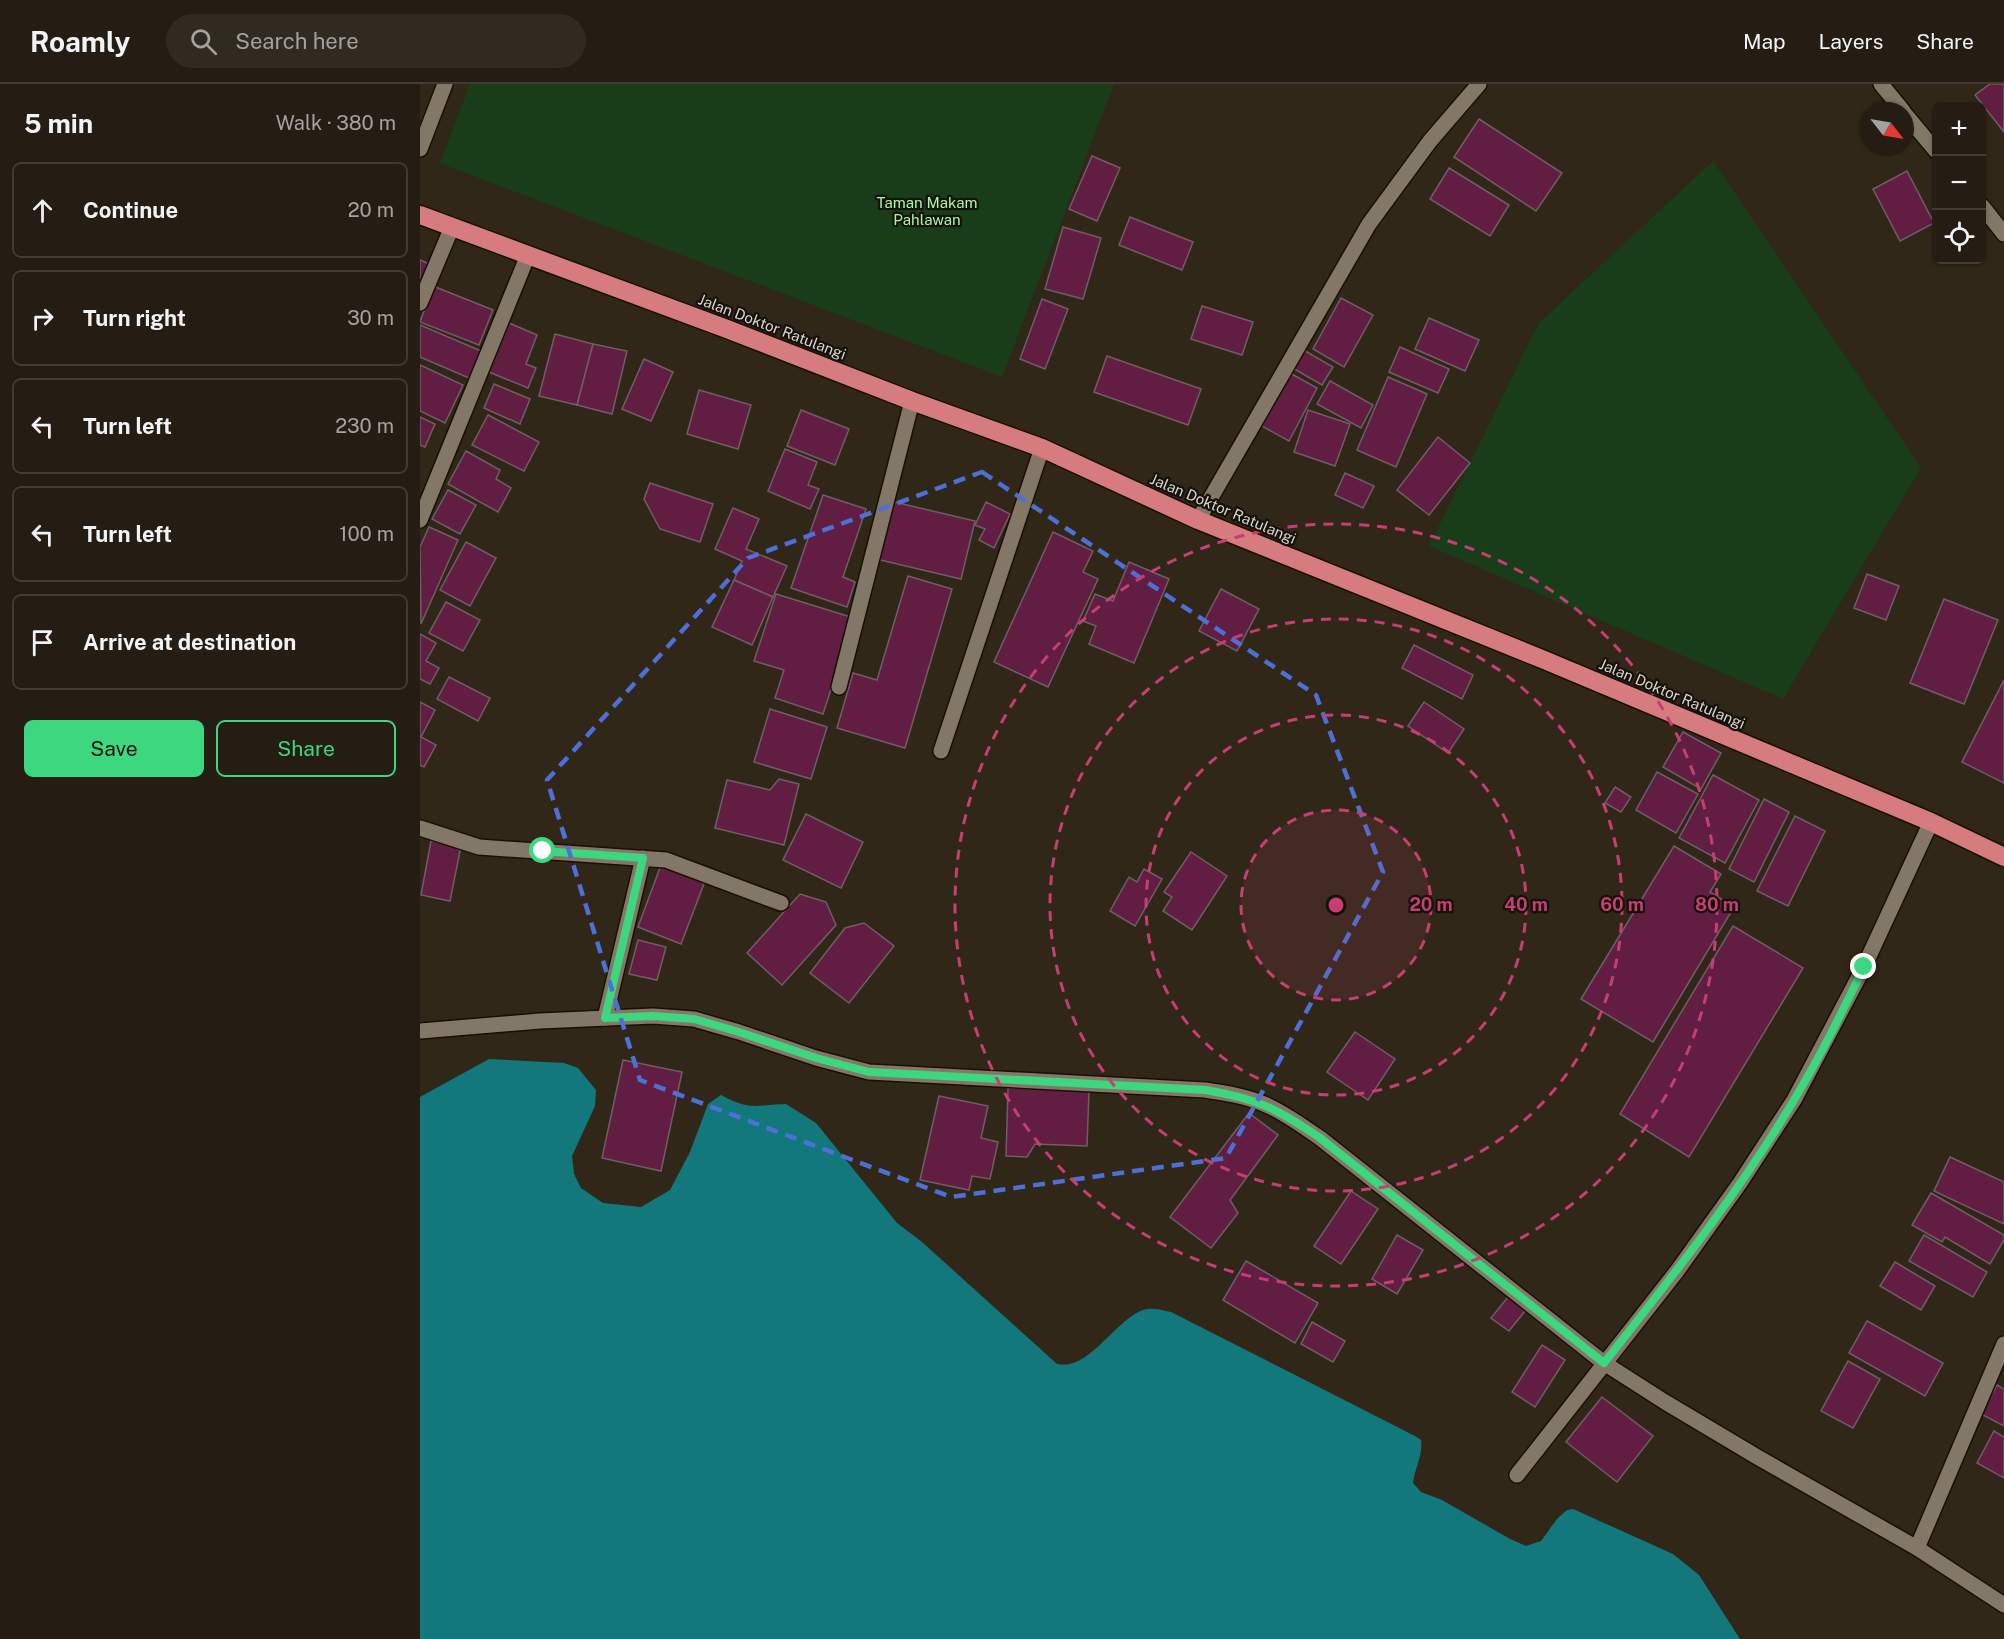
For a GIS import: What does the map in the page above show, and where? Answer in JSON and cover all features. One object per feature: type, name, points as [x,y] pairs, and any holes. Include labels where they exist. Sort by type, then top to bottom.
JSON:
[{"type":"highway","name":"Jalan Doktor Ratulangi","points":[[420,215],[727,328],[912,401],[1042,448],[1197,520],[1542,659],[2003,853]]},
{"type":"street","points":[[420,150],[446,84]]},
{"type":"street","points":[[1197,520],[1369,224],[1430,141],[1479,84]]},
{"type":"street","points":[[1881,84],[1896,102]]},
{"type":"street","points":[[1914,124],[1932,147]]},
{"type":"street","points":[[1985,210],[2004,234]]},
{"type":"street","points":[[420,303],[452,227]]},
{"type":"street","points":[[420,520],[528,255]]},
{"type":"street","points":[[839,687],[912,401]]},
{"type":"street","points":[[941,751],[1042,448]]},
{"type":"street","points":[[1517,1475],[1677,1271],[1740,1183],[1794,1100],[1864,967],[1930,822]]},
{"type":"street","points":[[420,828],[479,847],[666,860],[782,903]]},
{"type":"street","points":[[605,1018],[643,858]]},
{"type":"street","points":[[420,1031],[605,1018],[653,1016],[694,1019],[816,1058],[869,1072],[1205,1090],[1263,1103],[1291,1118],[1320,1138],[1604,1363],[1750,1453],[1917,1548],[2004,1605]]},
{"type":"street","points":[[1917,1548],[2004,1344]]},
{"type":"highlighted area","points":[[982,472],[1316,695],[1383,872],[1226,1158],[951,1197],[640,1080],[547,780],[748,558]]},
{"type":"green space","name":"Taman Makam Pahlawan","points":[[470,84],[1114,84],[1002,377],[440,163]]},
{"type":"green space","points":[[1713,161],[1921,468],[1783,699],[1429,546],[1539,323]]},
{"type":"water","points":[[489,1059],[564,1063],[578,1068],[596,1090],[595,1106],[572,1156],[574,1174],[581,1188],[603,1203],[641,1207],[670,1190],[690,1152],[708,1104],[721,1095],[747,1105],[786,1104],[816,1123],[897,1223],[922,1242],[1057,1364],[1068,1364],[1080,1360],[1133,1315],[1143,1310],[1171,1312],[1421,1440],[1421,1451],[1413,1483],[1421,1492],[1442,1500],[1510,1539],[1526,1546],[1541,1541],[1557,1519],[1567,1510],[1573,1509],[1673,1554],[1699,1575],[1740,1639],[420,1639],[420,1097]]},
{"type":"building","points":[[1990,84],[2004,84],[2004,132],[1986,109],[1986,102],[1980,102],[1975,95]]},
{"type":"building","points":[[1479,119],[1562,173],[1536,211],[1454,157]]},
{"type":"building","points":[[1092,156],[1120,168],[1097,221],[1069,209]]},
{"type":"building","points":[[1449,168],[1509,205],[1490,236],[1430,199]]},
{"type":"building","points":[[1907,171],[1932,219],[1932,224],[1900,241],[1873,189]]},
{"type":"building","points":[[1130,217],[1193,242],[1182,270],[1119,245]]},
{"type":"building","points":[[1063,227],[1101,238],[1083,299],[1045,289]]},
{"type":"building","points":[[420,260],[429,264],[420,285]]},
{"type":"building","points":[[433,286],[493,310],[479,345],[420,322]]},
{"type":"building","points":[[1341,298],[1373,315],[1344,367],[1313,349]]},
{"type":"building","points":[[1042,299],[1068,309],[1045,369],[1020,359]]},
{"type":"building","points":[[1202,306],[1253,322],[1242,355],[1191,339]]},
{"type":"building","points":[[1429,318],[1479,340],[1465,371],[1415,349]]},
{"type":"building","points":[[509,323],[537,335],[526,364],[536,368],[528,388],[489,372]]},
{"type":"building","points":[[420,325],[481,351],[469,378],[420,357]]},
{"type":"building","points":[[555,334],[593,344],[577,405],[539,396]]},
{"type":"building","points":[[593,344],[627,351],[612,414],[577,405]]},
{"type":"building","points":[[1400,347],[1449,369],[1438,393],[1389,372]]},
{"type":"building","points":[[1300,348],[1333,367],[1322,385],[1289,366]]},
{"type":"building","points":[[1107,356],[1201,389],[1188,425],[1094,392]]},
{"type":"building","points":[[644,359],[673,372],[651,421],[622,409]]},
{"type":"building","points":[[420,365],[463,385],[445,423],[420,411]]},
{"type":"building","points":[[1288,372],[1317,388],[1289,441],[1260,425]]},
{"type":"building","points":[[1388,377],[1427,394],[1396,467],[1357,450]]},
{"type":"building","points":[[1330,381],[1373,405],[1361,428],[1317,404]]},
{"type":"building","points":[[494,384],[530,399],[520,424],[484,408]]},
{"type":"building","points":[[699,390],[751,405],[738,449],[687,434]]},
{"type":"building","points":[[801,410],[849,429],[835,465],[787,446]]},
{"type":"building","points":[[1308,410],[1350,424],[1335,466],[1294,452]]},
{"type":"building","points":[[488,415],[539,442],[524,471],[472,445]]},
{"type":"building","points":[[420,417],[435,424],[425,447],[420,445]]},
{"type":"building","points":[[1438,437],[1470,463],[1429,515],[1397,490]]},
{"type":"building","points":[[785,449],[817,462],[808,485],[819,489],[810,509],[768,491]]},
{"type":"building","points":[[466,451],[500,470],[496,479],[511,488],[498,512],[448,484]]},
{"type":"building","points":[[1345,473],[1374,486],[1363,508],[1335,495]]},
{"type":"building","points":[[650,483],[713,504],[700,542],[660,529],[644,499]]},
{"type":"building","points":[[448,490],[476,505],[460,534],[432,519]]},
{"type":"building","points":[[823,495],[866,509],[843,577],[855,582],[847,607],[791,588]]},
{"type":"building","points":[[890,501],[975,521],[961,579],[876,559]]},
{"type":"building","points":[[986,502],[1010,514],[994,548],[979,540],[985,529],[975,525]]},
{"type":"building","points":[[733,508],[759,519],[746,549],[787,566],[773,597],[734,580],[742,561],[715,549]]},
{"type":"building","points":[[429,527],[458,540],[421,624],[420,547]]},
{"type":"building","points":[[1053,532],[1093,551],[1083,572],[1098,579],[1048,687],[994,662]]},
{"type":"building","points":[[466,542],[496,558],[470,606],[440,590]]},
{"type":"building","points":[[1129,562],[1169,579],[1134,663],[1089,644],[1096,626],[1083,621],[1095,594],[1113,601]]},
{"type":"building","points":[[1867,574],[1899,586],[1886,620],[1854,608]]},
{"type":"building","points":[[908,576],[952,589],[905,748],[837,728],[853,673],[877,680]]},
{"type":"building","points":[[734,580],[773,597],[752,645],[712,627]]},
{"type":"building","points":[[1221,589],[1259,609],[1237,651],[1199,631]]},
{"type":"building","points":[[776,594],[854,618],[823,714],[775,698],[784,670],[754,661]]},
{"type":"building","points":[[1944,599],[1998,620],[1964,704],[1910,683]]},
{"type":"building","points":[[446,602],[480,620],[463,651],[429,633]]},
{"type":"building","points":[[420,634],[436,643],[426,661],[439,668],[430,684],[420,679]]},
{"type":"building","points":[[1414,645],[1473,675],[1462,699],[1402,668]]},
{"type":"building","points":[[449,677],[490,698],[478,721],[437,699]]},
{"type":"building","points":[[2004,680],[2004,783],[1962,762]]},
{"type":"building","points":[[420,702],[435,710],[421,737],[436,745],[424,767],[420,765]]},
{"type":"building","points":[[1424,702],[1464,729],[1448,753],[1408,726]]},
{"type":"building","points":[[770,709],[827,727],[811,779],[754,762]]},
{"type":"building","points":[[1683,732],[1721,753],[1701,789],[1663,767]]},
{"type":"building","points":[[1657,772],[1698,794],[1676,833],[1636,810]]},
{"type":"building","points":[[1713,775],[1759,800],[1725,863],[1679,838]]},
{"type":"building","points":[[779,779],[799,784],[784,845],[715,828],[727,780],[770,790]]},
{"type":"building","points":[[1615,787],[1631,797],[1621,812],[1605,803]]},
{"type":"building","points":[[1764,799],[1789,812],[1754,882],[1729,869]]},
{"type":"building","points":[[806,814],[863,842],[841,888],[783,860]]},
{"type":"building","points":[[1795,816],[1825,831],[1788,906],[1757,891]]},
{"type":"building","points":[[431,841],[461,846],[450,901],[421,895]]},
{"type":"building","points":[[1674,846],[1721,874],[1710,892],[1734,907],[1653,1042],[1581,999]]},
{"type":"building","points":[[1191,852],[1227,876],[1192,930],[1163,911],[1172,897],[1164,892]]},
{"type":"building","points":[[661,865],[705,881],[681,944],[638,927]]},
{"type":"building","points":[[1144,869],[1162,879],[1135,926],[1110,911],[1129,877],[1137,882]]},
{"type":"building","points":[[800,894],[826,902],[836,925],[782,985],[747,953]]},
{"type":"building","points":[[864,923],[894,946],[849,1003],[810,973],[845,928]]},
{"type":"building","points":[[1733,926],[1803,968],[1689,1157],[1620,1114]]},
{"type":"building","points":[[638,940],[666,947],[657,980],[629,974]]},
{"type":"building","points":[[1355,1032],[1395,1059],[1368,1100],[1327,1072]]},
{"type":"building","points":[[623,1060],[682,1072],[661,1171],[602,1158]]},
{"type":"building","points":[[1008,1088],[1089,1091],[1087,1146],[1035,1144],[1027,1157],[1006,1156]]},
{"type":"building","points":[[939,1096],[988,1106],[981,1138],[998,1142],[990,1179],[972,1176],[969,1190],[920,1180]]},
{"type":"building","points":[[1249,1113],[1278,1135],[1230,1200],[1238,1213],[1211,1248],[1170,1217]]},
{"type":"building","points":[[1950,1157],[2004,1182],[2004,1224],[1934,1191]]},
{"type":"building","points":[[1351,1191],[1378,1209],[1341,1264],[1314,1246]]},
{"type":"building","points":[[1931,1193],[2004,1235],[2004,1240],[1990,1264],[1945,1237],[1942,1242],[1912,1225]]},
{"type":"building","points":[[1397,1235],[1423,1250],[1397,1294],[1372,1279]]},
{"type":"building","points":[[1924,1235],[1987,1272],[1973,1297],[1909,1261]]},
{"type":"building","points":[[1246,1261],[1318,1303],[1295,1343],[1223,1300]]},
{"type":"building","points":[[1895,1262],[1935,1286],[1921,1310],[1880,1286]]},
{"type":"building","points":[[1512,1292],[1529,1306],[1509,1331],[1491,1318]]},
{"type":"building","points":[[1867,1321],[1943,1363],[1925,1396],[1849,1353]]},
{"type":"building","points":[[1312,1322],[1345,1341],[1333,1362],[1301,1344]]},
{"type":"building","points":[[1542,1345],[1565,1360],[1535,1407],[1512,1392]]},
{"type":"building","points":[[1848,1361],[1880,1379],[1853,1428],[1821,1411]]},
{"type":"building","points":[[1997,1385],[2004,1389],[2004,1426],[1981,1414]]},
{"type":"building","points":[[1602,1397],[1653,1436],[1617,1482],[1566,1442]]},
{"type":"building","points":[[1994,1431],[2004,1437],[2004,1478],[1977,1463]]},
{"type":"route","points":[[543,851],[643,858],[605,1018],[653,1016],[694,1019],[816,1058],[869,1072],[1205,1090],[1263,1103],[1291,1118],[1320,1138],[1604,1363],[1677,1271],[1740,1183],[1794,1100],[1835,1026],[1864,967]]}]
